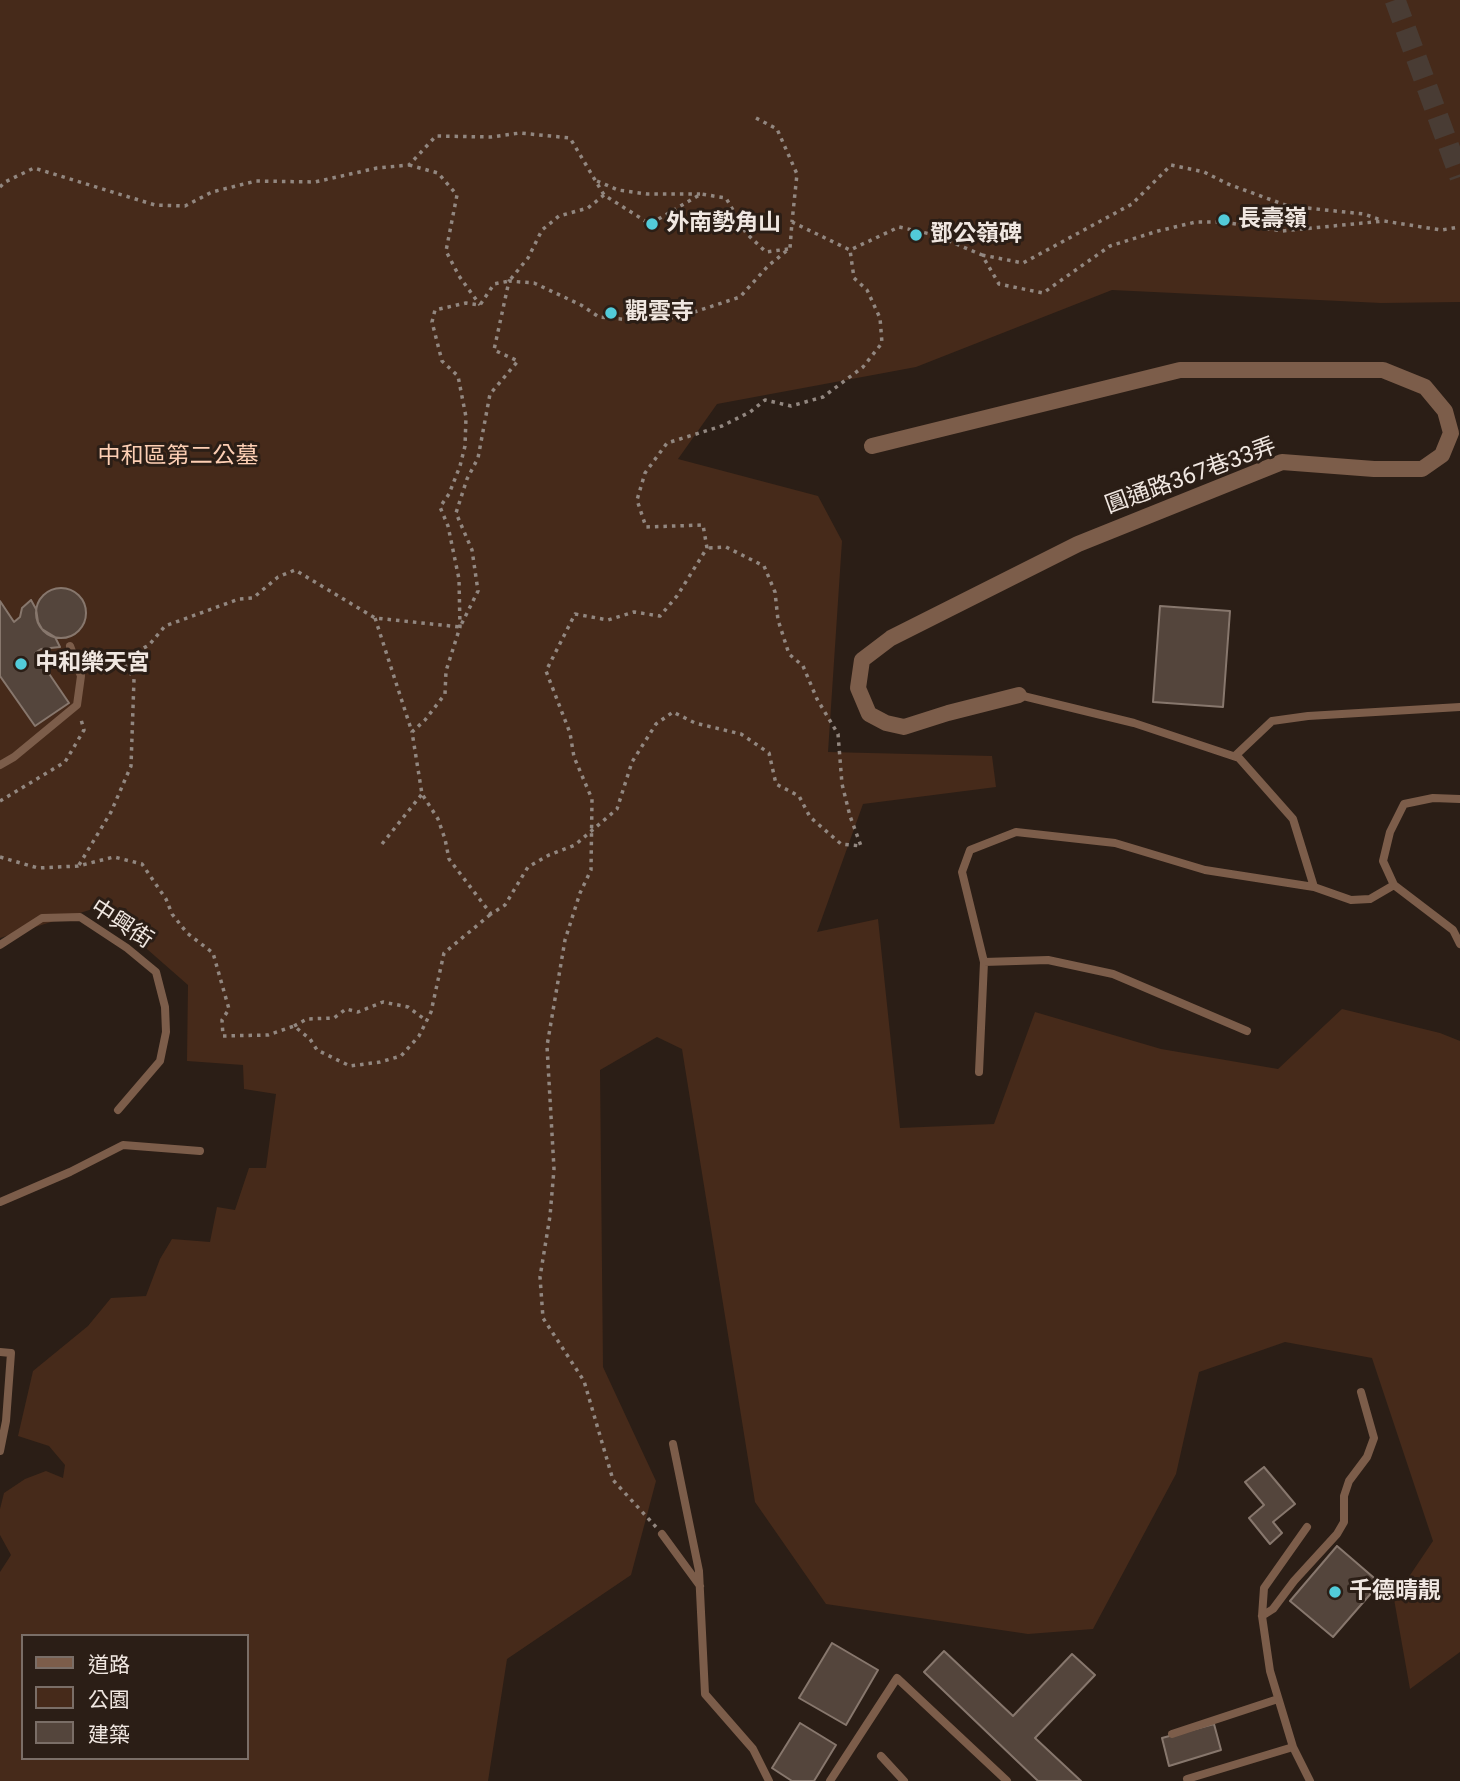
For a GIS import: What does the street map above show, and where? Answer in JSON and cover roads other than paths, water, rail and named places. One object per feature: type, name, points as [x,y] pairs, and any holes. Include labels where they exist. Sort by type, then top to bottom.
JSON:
[{"type":"street","name":"圓通路367巷33弄","points":[[872,446],[1180,370],[1383,370],[1425,387],[1444,411],[1451,433],[1442,455],[1422,469],[1374,469],[1282,462],[1078,544],[891,638],[862,660],[858,688],[869,714],[886,723],[904,727],[1019,695]]},
{"type":"lane","points":[[0,765],[15,757],[77,705],[81,676],[70,646]]},
{"type":"lane","name":"圓通路367巷33弄","points":[[1019,695],[1134,723],[1239,758],[1293,819],[1314,887]]},
{"type":"lane","points":[[1235,756],[1272,721],[1308,716],[1460,707]]},
{"type":"lane","points":[[1460,799],[1433,798],[1404,804],[1390,832],[1383,861],[1394,885],[1453,930],[1460,944]]},
{"type":"lane","points":[[979,1072],[984,962],[962,872],[970,850],[1016,832],[1115,843],[1205,870],[1314,887],[1351,900],[1370,899],[1394,885]]},
{"type":"lane","name":"中興街","points":[[0,945],[42,918],[80,917],[127,948],[156,972],[165,1007],[166,1032],[160,1061],[118,1110]]},
{"type":"lane","points":[[984,962],[1048,960],[1113,974],[1247,1031]]},
{"type":"lane","points":[[0,1202],[70,1172],[122,1145],[200,1151]]},
{"type":"lane","points":[[0,1352],[11,1353],[6,1421],[0,1451]]},
{"type":"lane","points":[[1262,1616],[1273,1609],[1294,1581],[1337,1534],[1344,1522],[1344,1496],[1349,1481],[1367,1457],[1374,1438],[1362,1392]]},
{"type":"lane","points":[[673,1444],[699,1571],[705,1694],[753,1749],[769,1781]]},
{"type":"lane","points":[[1307,1527],[1264,1588],[1262,1616],[1270,1671],[1278,1699],[1293,1747],[1310,1781]]},
{"type":"lane","points":[[662,1534],[700,1586]]},
{"type":"lane","points":[[830,1781],[897,1678],[1007,1781]]},
{"type":"lane","points":[[1172,1734],[1278,1699]]},
{"type":"lane","points":[[1187,1779],[1293,1747]]},
{"type":"lane","points":[[881,1756],[904,1781]]},
{"type":"tunnel","points":[[1395,0],[1460,177]]},
{"type":"place","name":"長壽嶺","points":[[1224,220]]},
{"type":"place","name":"外南勢角山","points":[[652,224]]},
{"type":"place","name":"鄧公嶺碑","points":[[916,235]]},
{"type":"place","name":"觀雲寺","points":[[611,313]]},
{"type":"place","name":"中和樂天宮","points":[[21,664]]},
{"type":"place","name":"千德晴靚","points":[[1335,1592]]},
{"type":"park label","name":"中和區第二公墓","points":[[178,457]]}]
